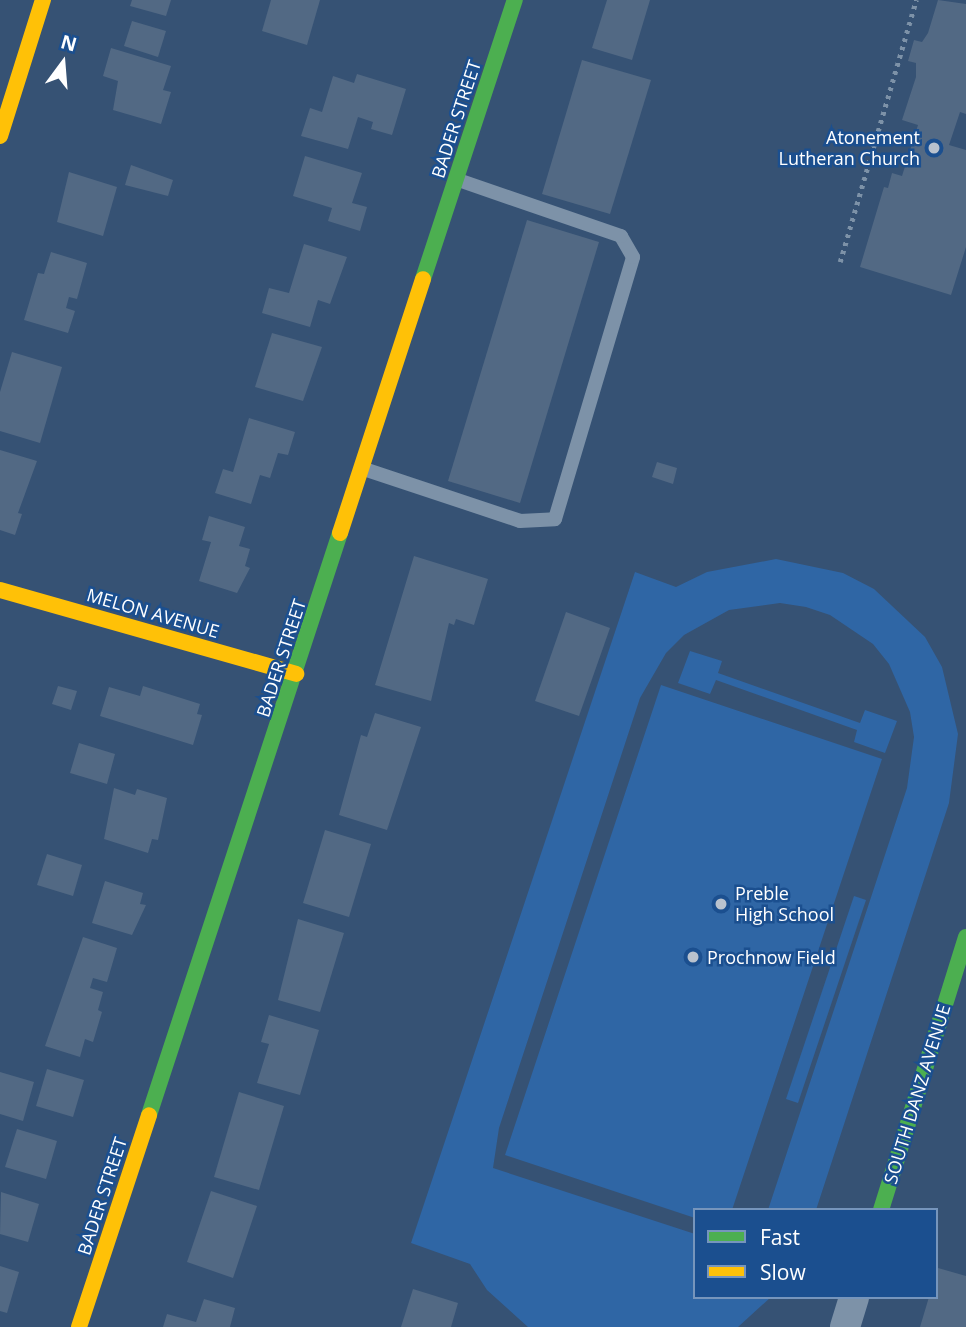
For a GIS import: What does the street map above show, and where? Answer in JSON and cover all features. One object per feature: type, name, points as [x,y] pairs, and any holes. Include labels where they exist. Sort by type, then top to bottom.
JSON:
[{"type":"street","points":[[0,136],[43,0]]},
{"type":"street","name":"BADER STREET","points":[[79,1327],[296,674],[515,0]]},
{"type":"street","name":"MELON AVENUE","points":[[0,590],[296,674]]},
{"type":"street","name":"SOUTH DANZ AVENUE","points":[[882,1208],[966,937]]},
{"type":"street","points":[[845,1327],[853,1299]]},
{"type":"lane","points":[[363,468],[520,521],[555,519],[633,257],[621,236],[457,180]]},
{"type":"path","points":[[841,262],[916,0]]},
{"type":"shaded area","points":[[776,559],[843,573],[874,589],[925,637],[942,667],[958,734],[949,803],[817,1208],[769,1208],[907,788],[914,737],[910,712],[889,664],[873,644],[830,615],[806,607],[780,603],[729,610],[684,635],[666,653],[640,698],[499,1128],[493,1168],[693,1233],[693,1299],[769,1299],[738,1327],[528,1327],[487,1290],[470,1264],[411,1243],[635,572],[676,587],[707,572]]},
{"type":"shaded area","points":[[690,651],[722,661],[718,673],[860,723],[865,710],[897,721],[885,753],[854,742],[857,730],[716,680],[710,694],[678,683]]},
{"type":"shaded area","name":"Prochnow Field","points":[[661,685],[882,759],[733,1208],[693,1208],[693,1217],[505,1155]]},
{"type":"shaded area","points":[[854,896],[866,900],[798,1103],[786,1099]]},
{"type":"building","points":[[132,0],[171,0],[166,16],[130,6]]},
{"type":"building","points":[[271,0],[320,0],[307,45],[262,31]]},
{"type":"building","points":[[607,0],[650,0],[632,60],[592,48]]},
{"type":"building","name":"Atonement Lutheran Church","points":[[938,0],[966,4],[966,114],[960,112],[949,145],[966,150],[966,247],[951,295],[860,267],[884,187],[888,188],[892,173],[902,176],[918,125],[902,120],[916,77],[916,63],[908,61],[914,40],[922,42],[928,33]]},
{"type":"building","points":[[132,21],[166,31],[158,57],[124,46]]},
{"type":"building","points":[[111,48],[171,66],[163,90],[171,92],[161,124],[113,110],[118,81],[103,76]]},
{"type":"building","points":[[582,60],[651,80],[610,214],[542,194]]},
{"type":"building","points":[[357,74],[406,89],[392,135],[371,129],[373,122],[358,117],[348,149],[301,136],[310,108],[322,112],[333,76],[354,83]]},
{"type":"building","points":[[305,156],[362,173],[352,203],[367,207],[360,231],[328,221],[332,208],[293,196]]},
{"type":"building","points":[[131,165],[173,180],[168,196],[125,185]]},
{"type":"building","points":[[69,172],[117,187],[103,236],[57,222]]},
{"type":"building","points":[[527,220],[599,242],[520,503],[448,481]]},
{"type":"building","points":[[304,244],[347,257],[330,304],[318,300],[310,327],[262,313],[269,288],[289,293]]},
{"type":"building","points":[[51,252],[87,263],[77,299],[69,297],[66,308],[75,311],[68,333],[24,320],[38,273],[44,274]]},
{"type":"building","points":[[272,333],[322,347],[303,401],[255,387]]},
{"type":"building","points":[[12,352],[62,367],[40,443],[0,431],[0,392]]},
{"type":"building","points":[[249,418],[295,432],[288,455],[278,453],[270,478],[260,475],[251,504],[215,493],[223,469],[233,472]]},
{"type":"building","points":[[0,450],[37,461],[18,513],[22,514],[15,535],[0,530]]},
{"type":"building","points":[[657,462],[677,468],[673,484],[652,477]]},
{"type":"building","points":[[209,516],[245,527],[239,546],[250,549],[245,566],[250,568],[237,593],[199,581],[211,542],[202,540]]},
{"type":"building","points":[[414,556],[488,579],[474,625],[456,619],[454,625],[449,623],[431,701],[375,685]]},
{"type":"building","points":[[566,612],[610,628],[579,716],[535,701]]},
{"type":"building","points":[[58,686],[77,691],[71,710],[52,704]]},
{"type":"building","points":[[143,686],[200,704],[197,714],[202,715],[193,745],[100,716],[109,687],[140,696]]},
{"type":"building","points":[[375,713],[421,727],[387,830],[339,815],[361,735],[367,737]]},
{"type":"building","points":[[79,743],[115,754],[107,784],[70,773]]},
{"type":"building","points":[[114,788],[135,795],[137,789],[167,798],[158,840],[152,839],[148,853],[104,839]]},
{"type":"building","points":[[325,830],[371,844],[349,917],[303,903]]},
{"type":"building","points":[[47,854],[82,865],[73,896],[37,885]]},
{"type":"building","points":[[105,881],[143,893],[140,904],[146,905],[132,935],[92,923]]},
{"type":"building","points":[[298,919],[344,933],[320,1012],[278,1000]]},
{"type":"building","points":[[83,937],[117,948],[107,982],[93,978],[90,988],[103,992],[98,1010],[102,1012],[93,1042],[85,1039],[80,1057],[45,1046]]},
{"type":"building","points":[[269,1015],[319,1030],[300,1095],[257,1083],[269,1044],[261,1042]]},
{"type":"building","points":[[47,1069],[84,1080],[73,1117],[36,1106]]},
{"type":"building","points":[[0,1072],[34,1082],[23,1121],[0,1114]]},
{"type":"building","points":[[239,1092],[284,1106],[259,1190],[214,1177]]},
{"type":"building","points":[[17,1129],[57,1141],[46,1179],[5,1167]]},
{"type":"building","points":[[211,1191],[257,1206],[233,1278],[187,1262]]},
{"type":"building","points":[[1,1192],[39,1204],[28,1242],[0,1234]]},
{"type":"building","points":[[0,1266],[19,1272],[7,1313],[0,1311]]},
{"type":"building","points":[[938,1268],[966,1276],[966,1327],[920,1327],[928,1299],[938,1299]]},
{"type":"building","points":[[413,1289],[458,1303],[451,1327],[401,1327]]},
{"type":"building","points":[[204,1299],[235,1308],[230,1327],[163,1327],[167,1314],[196,1322]]},
{"type":"traffic: fast","points":[[423,279],[515,0]]},
{"type":"traffic: fast","points":[[149,1115],[340,533]]},
{"type":"traffic: fast","points":[[882,1208],[966,937]]},
{"type":"traffic: slow","points":[[0,136],[43,0]]},
{"type":"traffic: slow","points":[[340,533],[423,279]]},
{"type":"traffic: slow","points":[[0,590],[296,674]]},
{"type":"traffic: slow","points":[[79,1327],[149,1115]]},
{"type":"place","name":"Atonement Lutheran Church","points":[[934,148]]},
{"type":"place","name":"Preble High School","points":[[721,904]]},
{"type":"place","name":"Prochnow Field","points":[[693,957]]}]
